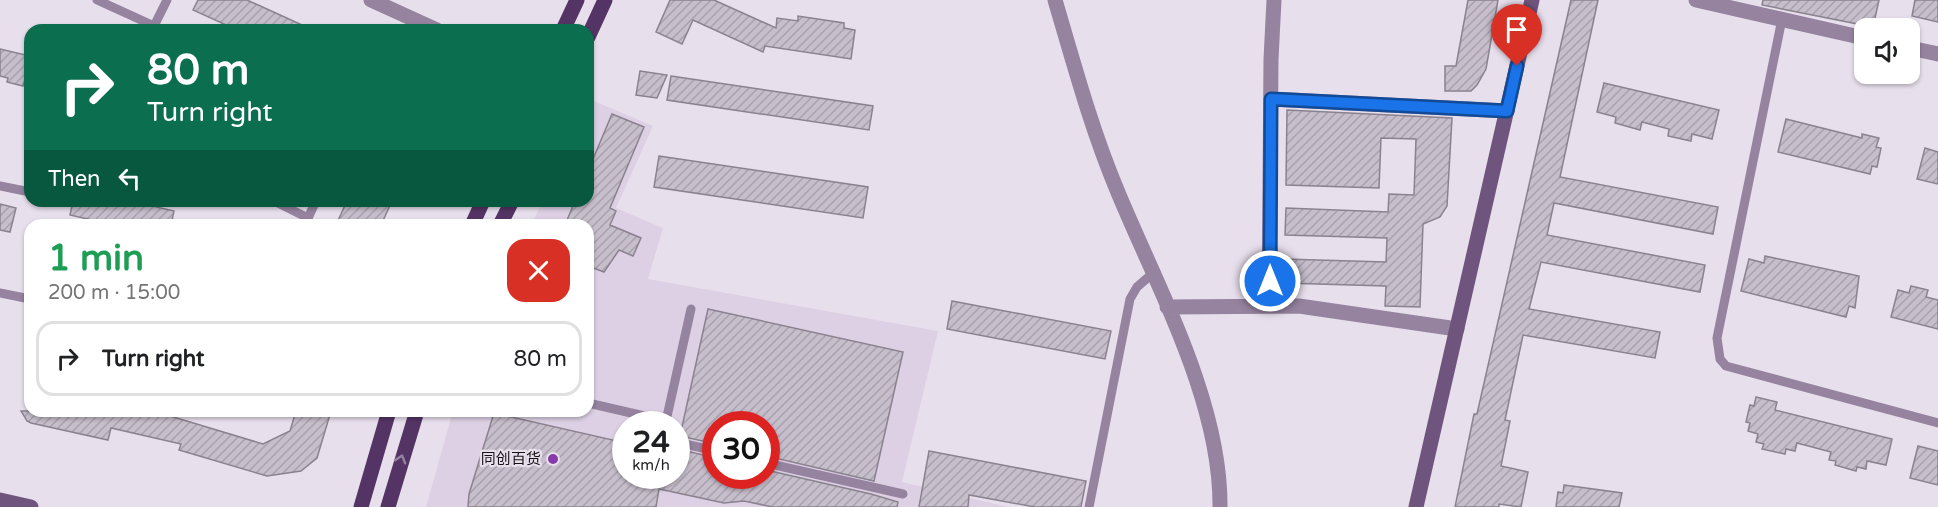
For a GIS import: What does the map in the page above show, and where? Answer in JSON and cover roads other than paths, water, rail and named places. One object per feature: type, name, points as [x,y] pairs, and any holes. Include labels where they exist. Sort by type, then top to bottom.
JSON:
[{"type":"main road","points":[[566,24],[577,0]]},
{"type":"main road","points":[[594,24],[605,0]]},
{"type":"main road","points":[[361,507],[387,417]]},
{"type":"main road","points":[[388,507],[415,417]]},
{"type":"street","points":[[371,0],[424,24]]},
{"type":"street","points":[[1054,0],[1096,136],[1167,307],[1211,429],[1220,484],[1220,507]]},
{"type":"street","points":[[1269,304],[1274,0]]},
{"type":"street","points":[[1416,507],[1532,0]]},
{"type":"street","points":[[1696,0],[1854,36]]},
{"type":"street","points":[[1920,50],[1938,54]]},
{"type":"street","points":[[1271,99],[1507,111]]},
{"type":"street","points":[[1167,307],[1269,304],[1355,313],[1456,329]]},
{"type":"street","points":[[0,500],[31,507]]},
{"type":"lane","points":[[97,0],[150,24]]},
{"type":"lane","points":[[160,24],[167,0]]},
{"type":"lane","points":[[1782,19],[1717,338],[1720,359],[1726,366],[1938,423]]},
{"type":"lane","points":[[0,186],[24,191]]},
{"type":"lane","points":[[286,207],[308,218],[313,207]]},
{"type":"lane","points":[[1089,507],[1130,299],[1137,287],[1152,273]]},
{"type":"lane","points":[[0,293],[24,298]]},
{"type":"lane","points":[[668,411],[691,309]]},
{"type":"lane","points":[[594,405],[616,411]]},
{"type":"lane","points":[[780,466],[903,494]]},
{"type":"place","name":"同创百货","points":[[553,459]]}]
